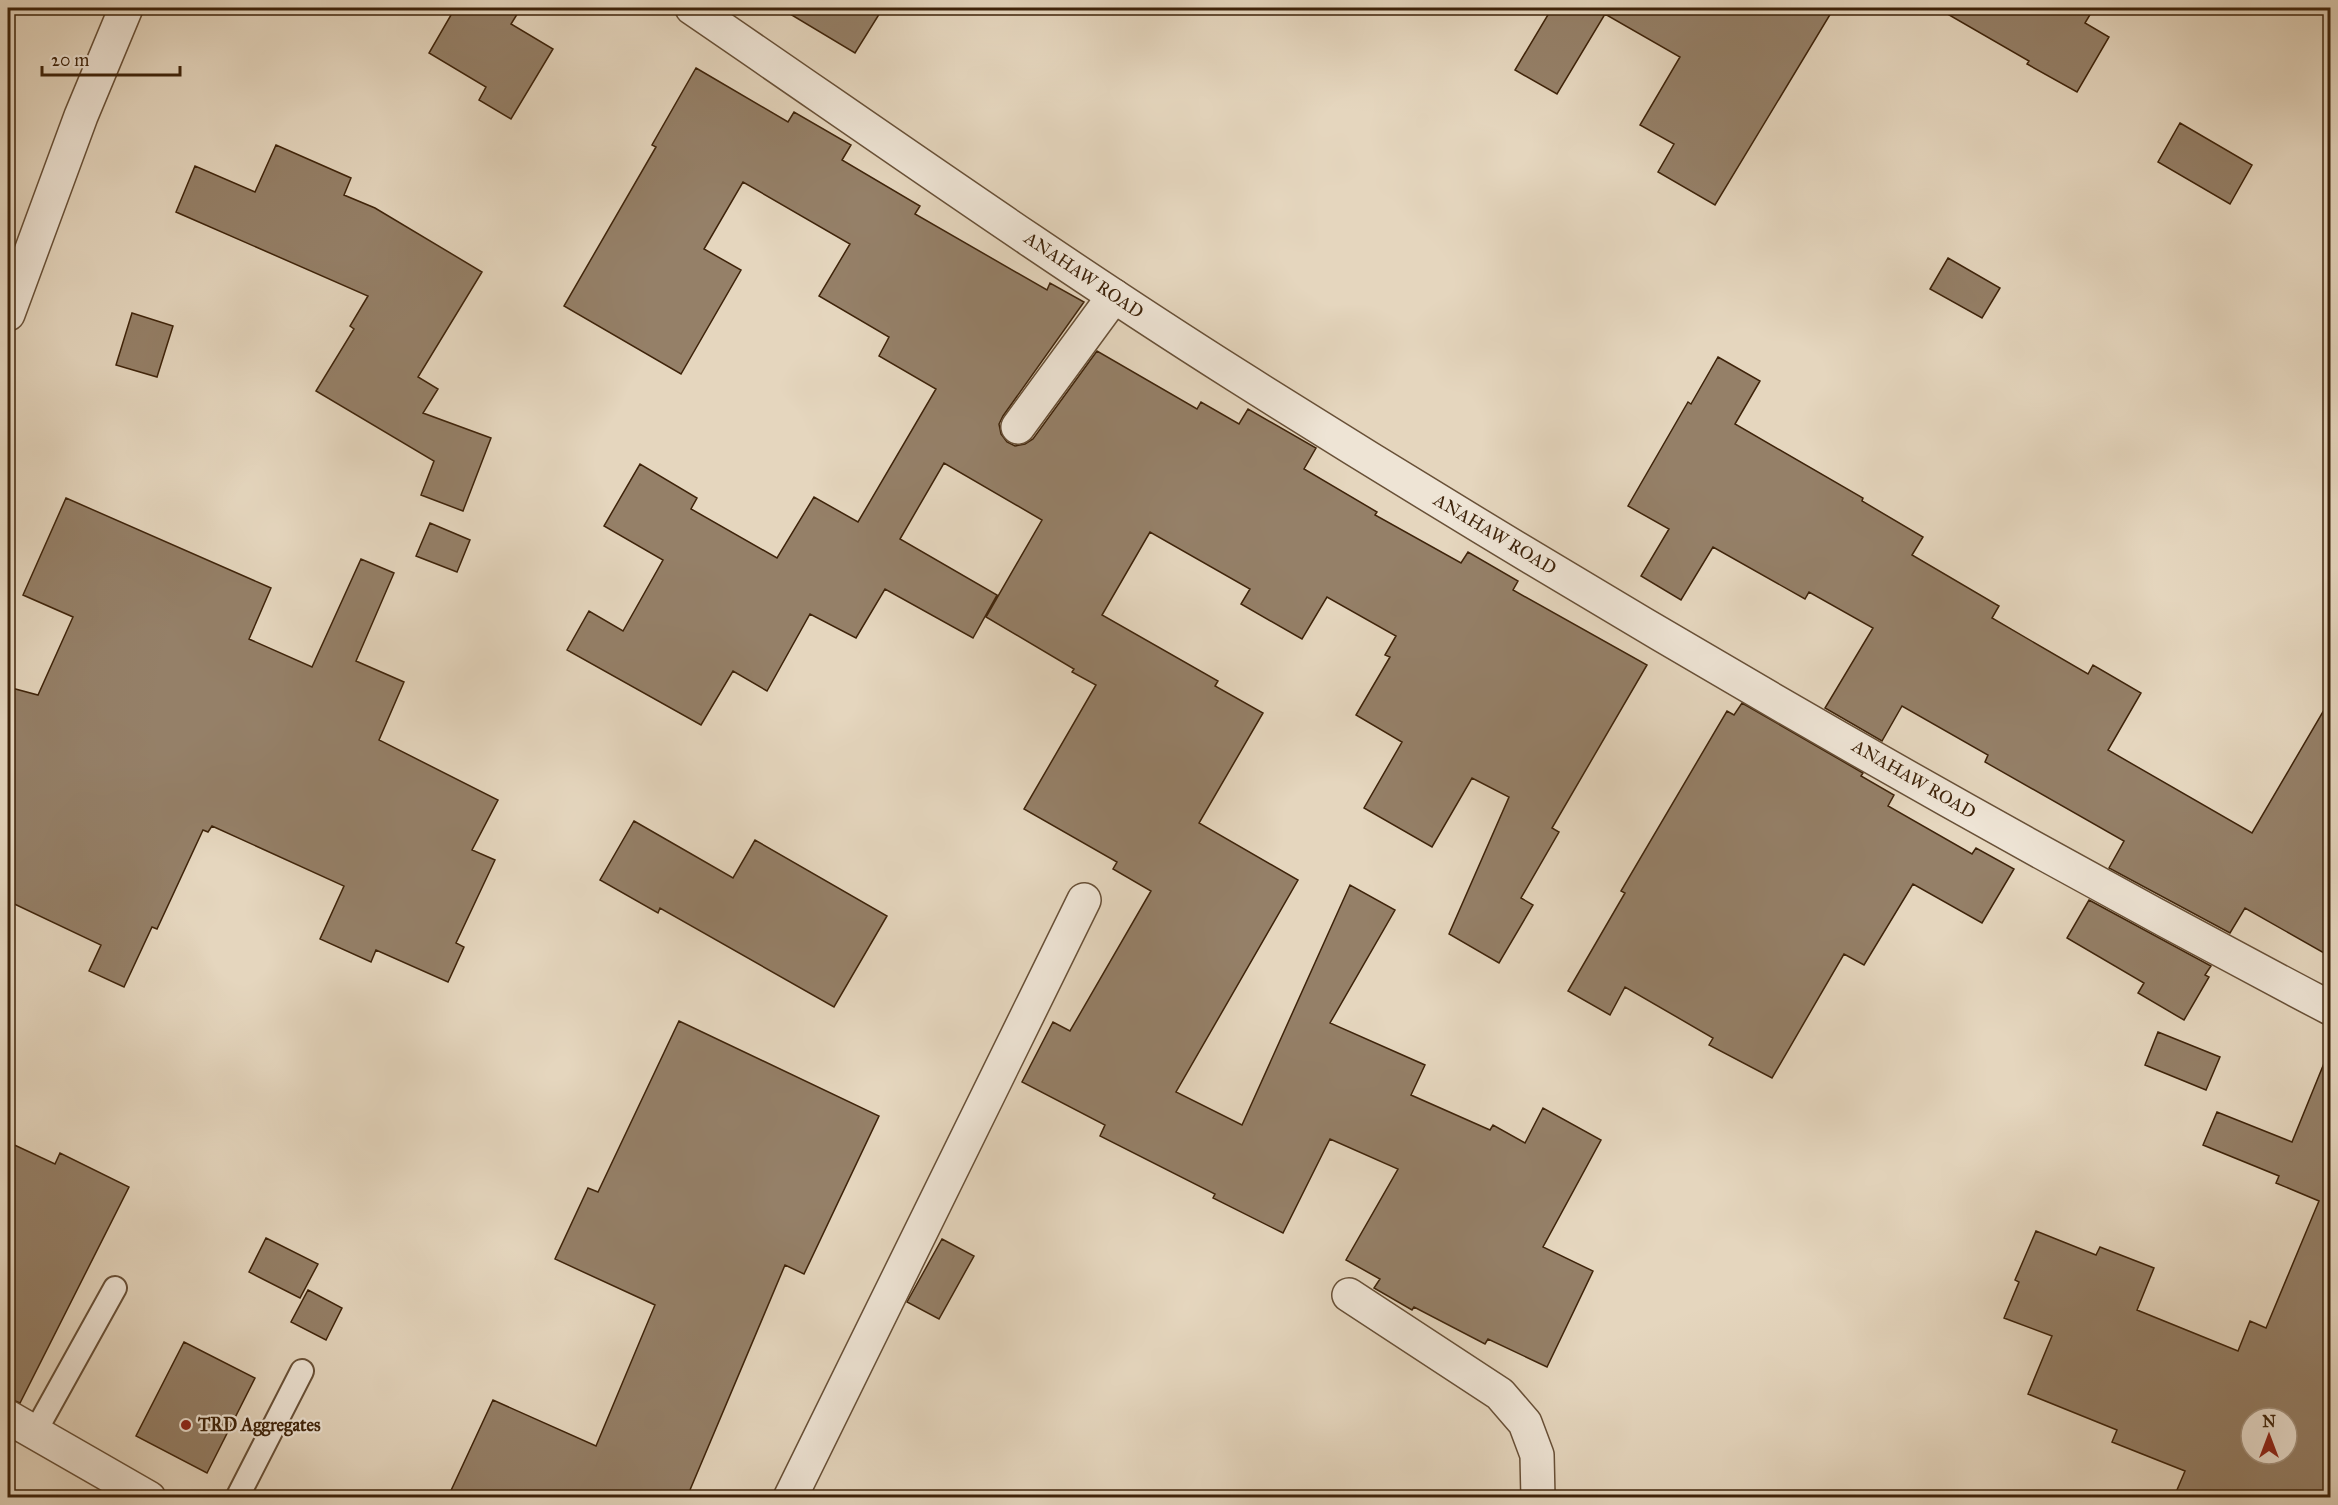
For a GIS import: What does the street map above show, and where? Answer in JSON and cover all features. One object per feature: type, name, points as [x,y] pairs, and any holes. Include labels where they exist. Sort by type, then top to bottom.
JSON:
[{"type":"street","points":[[8,314],[81,116],[126,8]]},
{"type":"street","name":"ANAHAW ROAD","points":[[692,8],[1114,296],[1294,411],[1688,649],[2147,912],[2331,1008]]},
{"type":"street","points":[[1018,427],[1114,296]]},
{"type":"street","points":[[790,1497],[1084,900]]},
{"type":"street","points":[[1349,1295],[1500,1394],[1525,1424],[1537,1455],[1538,1497]]},
{"type":"street","points":[[21,1424],[149,1497]]},
{"type":"lane","points":[[21,1424],[115,1288]]},
{"type":"lane","points":[[237,1497],[302,1371]]},
{"type":"building","points":[[455,8],[521,8],[511,24],[553,49],[511,119],[479,100],[486,87],[429,53]]},
{"type":"building","points":[[780,8],[883,8],[855,53]]},
{"type":"building","points":[[1552,8],[1834,8],[1715,205],[1658,172],[1674,144],[1640,125],[1680,57],[1605,14],[1557,94],[1515,70]]},
{"type":"building","points":[[1937,8],[2094,8],[2085,23],[2109,37],[2077,92],[2027,64],[2029,61]]},
{"type":"building","points":[[696,68],[788,122],[794,112],[851,145],[842,160],[920,206],[915,214],[1047,290],[1050,283],[1084,302],[1003,416],[999,424],[1001,434],[1007,442],[1015,446],[1033,439],[1097,351],[1197,409],[1201,402],[1239,424],[1248,409],[1316,448],[1304,469],[1377,512],[1375,515],[1461,563],[1468,552],[1518,581],[1513,590],[1647,665],[1552,828],[1559,832],[1521,898],[1533,905],[1499,963],[1449,934],[1509,797],[1472,778],[1432,847],[1364,808],[1402,742],[1356,715],[1390,657],[1385,655],[1396,636],[1327,597],[1302,639],[1241,604],[1250,589],[1150,532],[1102,615],[1218,681],[1215,686],[1263,713],[1199,823],[1298,880],[1176,1092],[1242,1125],[1350,885],[1395,910],[1330,1023],[1425,1065],[1411,1095],[1490,1130],[1493,1125],[1525,1143],[1543,1108],[1601,1140],[1543,1247],[1593,1271],[1547,1367],[1488,1339],[1485,1344],[1414,1307],[1412,1310],[1374,1288],[1380,1279],[1346,1260],[1398,1169],[1330,1139],[1283,1233],[1213,1198],[1215,1194],[1100,1136],[1105,1125],[1022,1082],[1053,1022],[1070,1031],[1151,891],[1113,869],[1117,862],[1024,809],[1096,685],[1072,672],[1074,669],[986,617],[1042,520],[944,463],[900,539],[997,595],[973,638],[885,589],[856,638],[810,614],[767,691],[733,671],[701,725],[567,650],[589,611],[623,631],[663,560],[604,526],[640,464],[697,498],[691,509],[777,558],[814,497],[858,522],[936,389],[879,356],[889,337],[819,296],[850,244],[743,182],[704,249],[741,270],[681,374],[564,306],[656,147],[652,145]]},
{"type":"building","points":[[2180,123],[2252,165],[2230,204],[2158,162]]},
{"type":"building","points":[[276,145],[351,178],[344,195],[375,208],[482,272],[418,377],[438,389],[423,413],[491,438],[463,511],[421,495],[434,461],[316,391],[354,329],[350,326],[368,296],[176,212],[195,166],[255,192]]},
{"type":"building","points":[[1948,258],[2000,288],[1982,318],[1930,289]]},
{"type":"building","points":[[132,313],[173,326],[157,377],[116,365]]},
{"type":"building","points":[[1718,357],[1760,381],[1735,424],[1863,498],[1862,501],[1923,537],[1912,555],[1999,606],[1992,618],[2088,674],[2093,665],[2141,693],[2108,750],[2252,833],[2331,698],[2331,957],[2245,908],[2230,933],[2109,868],[2124,841],[1985,762],[1988,755],[1902,706],[1882,741],[1825,708],[1873,628],[1809,592],[1805,599],[1713,547],[1681,600],[1641,576],[1669,529],[1628,506],[1688,402],[1691,404]]},
{"type":"building","points":[[66,498],[271,588],[249,639],[312,667],[361,559],[394,573],[356,661],[404,682],[379,740],[498,800],[472,850],[495,860],[456,943],[464,947],[448,982],[376,950],[371,962],[320,939],[344,886],[212,826],[208,832],[203,830],[157,929],[152,927],[124,987],[89,971],[101,945],[8,901],[8,687],[38,695],[73,617],[23,595]]},
{"type":"building","points":[[430,523],[470,540],[457,572],[416,556]]},
{"type":"building","points":[[1742,703],[1863,773],[1861,776],[1894,795],[1888,806],[1972,854],[1976,848],[2014,869],[1982,923],[1913,884],[1864,965],[1844,954],[1772,1078],[1709,1045],[1713,1038],[1625,987],[1610,1015],[1568,991],[1625,893],[1621,891],[1727,711],[1734,715]]},
{"type":"building","points":[[634,821],[733,878],[755,840],[887,916],[834,1007],[660,908],[658,913],[600,880]]},
{"type":"building","points":[[2089,900],[2211,966],[2205,975],[2209,977],[2184,1020],[2138,993],[2144,983],[2067,938]]},
{"type":"building","points":[[679,1021],[879,1116],[804,1274],[785,1265],[687,1497],[448,1497],[493,1400],[596,1446],[655,1305],[555,1259],[588,1188],[598,1192]]},
{"type":"building","points":[[2158,1032],[2220,1057],[2206,1090],[2145,1065]]},
{"type":"building","points":[[2329,1051],[2331,1497],[2174,1497],[2185,1471],[2112,1442],[2117,1430],[2028,1394],[2052,1336],[2004,1318],[2019,1282],[2015,1280],[2036,1231],[2096,1255],[2100,1247],[2154,1268],[2137,1310],[2238,1351],[2250,1321],[2266,1328],[2319,1201],[2276,1183],[2279,1176],[2203,1145],[2217,1112],[2292,1142]]},
{"type":"building","points":[[8,1142],[55,1164],[60,1153],[129,1187],[20,1403],[8,1398]]},
{"type":"building","points":[[266,1238],[318,1264],[300,1298],[249,1272]]},
{"type":"building","points":[[942,1239],[974,1256],[939,1319],[907,1302]]},
{"type":"building","points":[[308,1290],[342,1308],[326,1340],[291,1322]]},
{"type":"building","points":[[184,1342],[255,1378],[207,1473],[136,1436]]},
{"type":"place","name":"TRD Aggregates","points":[[186,1425]]}]
